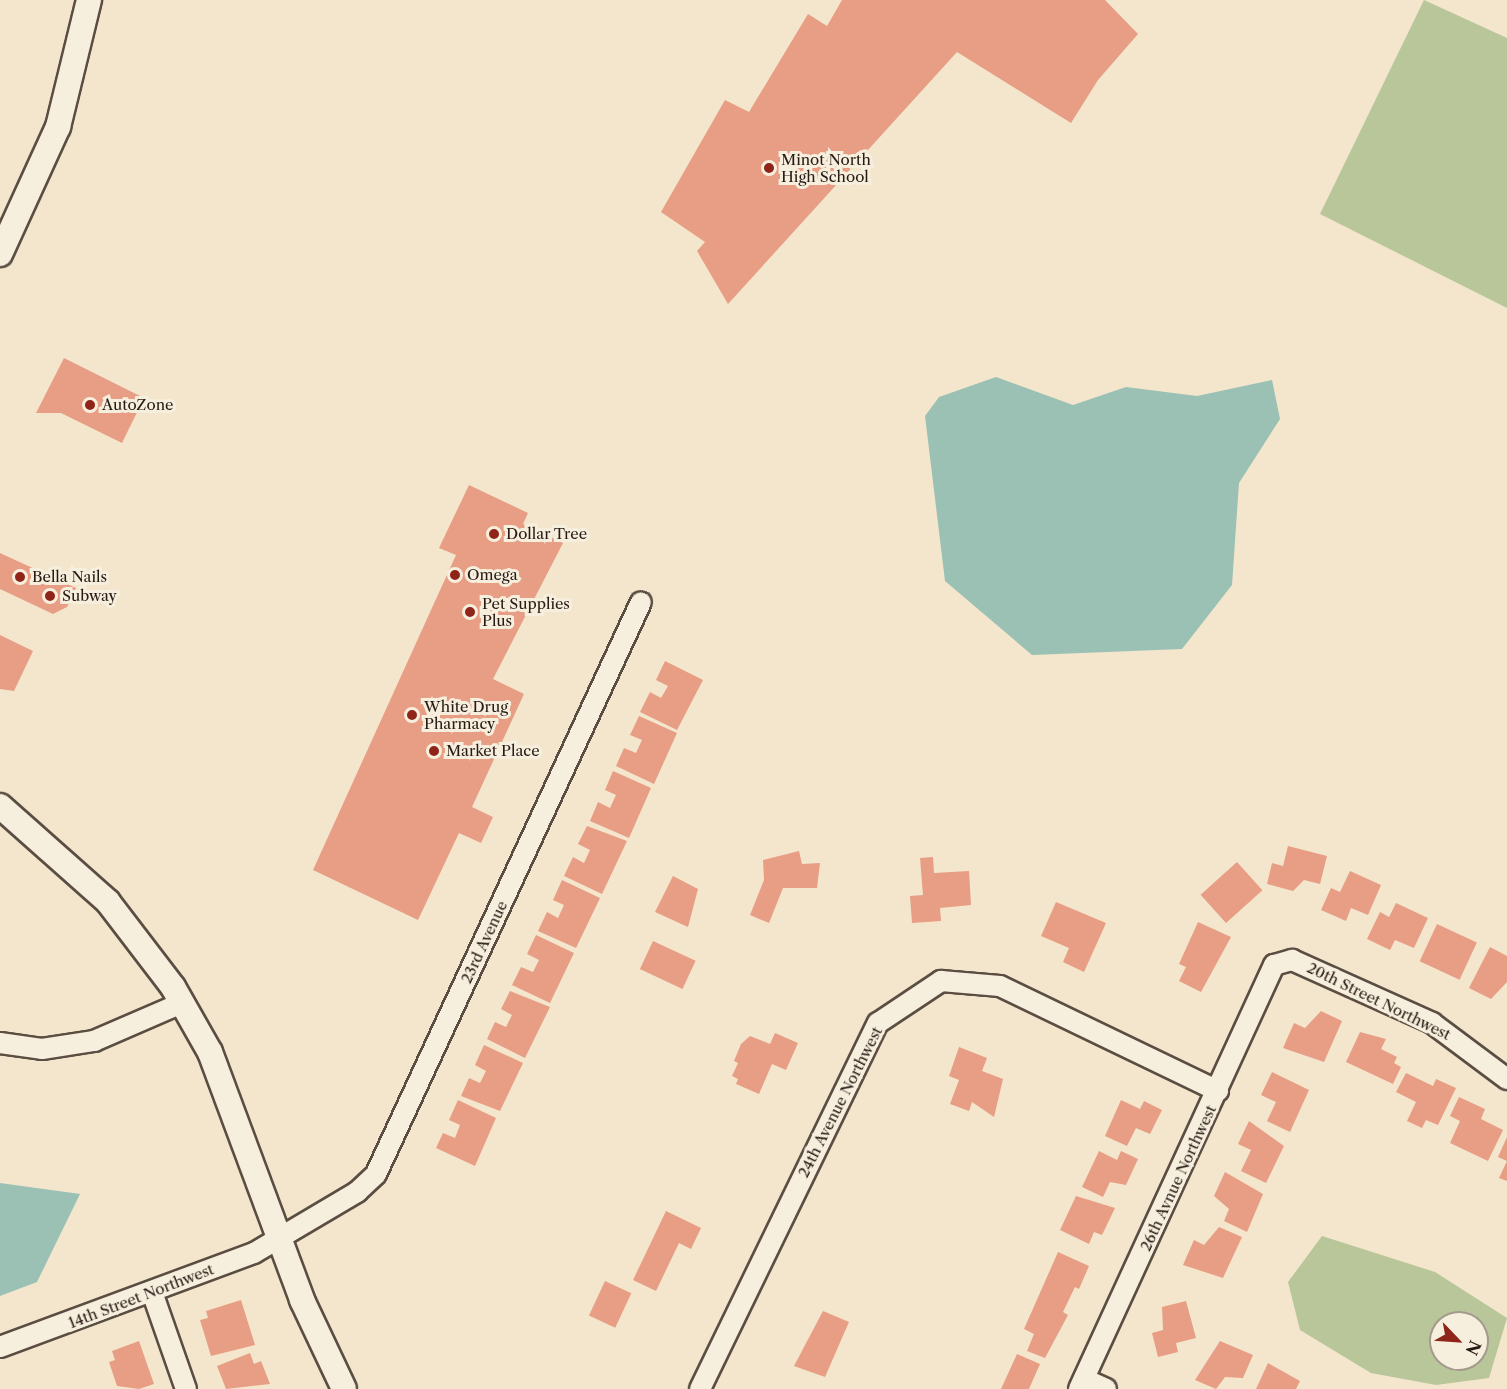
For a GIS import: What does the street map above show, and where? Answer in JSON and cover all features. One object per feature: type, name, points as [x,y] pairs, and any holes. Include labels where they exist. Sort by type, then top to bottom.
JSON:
[{"type":"street","points":[[0,254],[58,126],[88,0]]},
{"type":"street","name":"23rd Avenue","points":[[280,1240],[302,1220],[357,1192],[376,1174],[641,602]]},
{"type":"street","points":[[0,806],[108,902],[182,1003],[210,1052],[280,1240],[344,1389]]},
{"type":"street","name":"20th Street Northwest","points":[[1274,965],[1292,960],[1432,1023],[1507,1078]]},
{"type":"street","name":"26th Avnue Northwest","points":[[1081,1384],[1218,1091],[1274,965]]},
{"type":"street","name":"24th Avenue Northwest","points":[[700,1389],[878,1023],[941,981],[1000,986],[1218,1091]]},
{"type":"street","points":[[0,1043],[42,1049],[94,1041],[182,1003]]},
{"type":"street","name":"14th Street Northwest","points":[[0,1347],[152,1292],[280,1240]]},
{"type":"street","points":[[152,1292],[186,1389]]},
{"type":"street","points":[[1081,1384],[1106,1389]]},
{"type":"green space","points":[[1424,0],[1507,38],[1507,308],[1320,214]]},
{"type":"green space","points":[[1322,1236],[1435,1272],[1507,1318],[1489,1378],[1436,1385],[1371,1373],[1300,1330],[1288,1282]]},
{"type":"water","points":[[996,377],[1073,405],[1126,387],[1197,396],[1272,380],[1280,419],[1239,483],[1232,585],[1182,649],[1032,655],[945,581],[925,416],[939,397]]},
{"type":"water","points":[[0,1183],[80,1194],[37,1282],[0,1296]]},
{"type":"building","name":"Minot North High School","points":[[842,0],[1105,0],[1138,34],[1098,80],[1071,123],[957,52],[728,304],[697,251],[705,242],[661,212],[725,100],[749,112],[808,14],[827,26]]},
{"type":"building","name":"AutoZone","points":[[64,358],[144,398],[122,443],[61,413],[36,413]]},
{"type":"building","name":"Market Place","points":[[469,485],[528,513],[523,524],[563,543],[493,679],[524,694],[472,807],[493,817],[481,843],[459,833],[418,920],[313,870],[456,555],[439,548]]},
{"type":"building","points":[[0,553],[76,588],[67,607],[53,614],[0,589]]},
{"type":"building","points":[[0,635],[33,651],[14,691],[0,689]]},
{"type":"building","points":[[665,661],[703,680],[677,730],[640,712],[650,692],[661,698],[668,686],[656,680]]},
{"type":"building","points":[[639,716],[677,733],[654,784],[616,766],[624,748],[636,753],[642,740],[630,735]]},
{"type":"building","points":[[613,771],[651,788],[629,838],[590,821],[598,802],[610,808],[616,795],[605,790]]},
{"type":"building","points":[[587,826],[627,841],[602,894],[564,876],[573,857],[584,863],[590,850],[578,844]]},
{"type":"building","points":[[1288,846],[1327,856],[1320,884],[1304,880],[1293,891],[1267,884],[1272,863],[1283,866]]},
{"type":"building","points":[[799,851],[802,864],[820,863],[817,888],[783,888],[769,923],[750,915],[764,880],[763,860]]},
{"type":"building","points":[[933,857],[934,873],[969,871],[971,905],[940,908],[941,921],[912,923],[910,896],[923,895],[920,858]]},
{"type":"building","points":[[1237,862],[1262,890],[1226,923],[1201,895]]},
{"type":"building","points":[[1350,871],[1381,885],[1368,915],[1351,908],[1346,921],[1321,910],[1331,888],[1340,892]]},
{"type":"building","points":[[673,876],[698,889],[688,927],[655,912]]},
{"type":"building","points":[[562,880],[600,898],[576,948],[538,931],[547,912],[558,918],[564,905],[553,900]]},
{"type":"building","points":[[1056,902],[1106,923],[1084,972],[1063,962],[1069,948],[1041,936]]},
{"type":"building","points":[[1396,903],[1428,918],[1414,948],[1395,940],[1390,950],[1367,939],[1380,912],[1389,917]]},
{"type":"building","points":[[1198,922],[1231,937],[1201,992],[1179,981],[1186,967],[1179,964]]},
{"type":"building","points":[[1437,924],[1477,943],[1460,980],[1420,961]]},
{"type":"building","points":[[536,935],[574,953],[550,1003],[512,985],[521,967],[533,972],[539,960],[527,954]]},
{"type":"building","points":[[653,941],[696,961],[682,989],[640,969]]},
{"type":"building","points":[[1490,947],[1507,956],[1507,982],[1491,999],[1469,988]]},
{"type":"building","points":[[510,991],[550,1007],[525,1058],[487,1039],[495,1022],[506,1027],[512,1015],[501,1009]]},
{"type":"building","points":[[1321,1011],[1342,1021],[1324,1062],[1283,1048],[1294,1023],[1305,1028]]},
{"type":"building","points":[[1360,1032],[1386,1039],[1381,1049],[1397,1057],[1394,1063],[1401,1067],[1393,1084],[1346,1062]]},
{"type":"building","points":[[775,1033],[798,1043],[786,1070],[772,1064],[759,1094],[736,1084],[738,1079],[732,1076],[738,1063],[734,1061],[741,1044],[750,1036],[770,1044]]},
{"type":"building","points":[[484,1045],[523,1063],[500,1111],[461,1096],[469,1078],[480,1083],[486,1071],[475,1065]]},
{"type":"building","points":[[959,1047],[987,1058],[982,1071],[1003,1079],[994,1117],[972,1102],[969,1111],[950,1104],[959,1080],[949,1076]]},
{"type":"building","points":[[1272,1072],[1309,1090],[1290,1132],[1267,1121],[1276,1102],[1261,1095]]},
{"type":"building","points":[[1406,1073],[1433,1086],[1436,1079],[1456,1088],[1438,1125],[1426,1120],[1422,1128],[1407,1121],[1416,1102],[1396,1092]]},
{"type":"building","points":[[1459,1097],[1485,1109],[1481,1119],[1503,1130],[1488,1161],[1450,1143],[1460,1121],[1450,1116]]},
{"type":"building","points":[[458,1100],[496,1118],[475,1166],[436,1148],[443,1133],[455,1138],[460,1125],[449,1120]]},
{"type":"building","points":[[1121,1100],[1140,1109],[1144,1101],[1162,1110],[1150,1134],[1136,1128],[1127,1146],[1105,1136]]},
{"type":"building","points":[[1249,1121],[1284,1146],[1266,1183],[1241,1171],[1251,1150],[1238,1144]]},
{"type":"building","points":[[1507,1137],[1507,1161],[1498,1157]]},
{"type":"building","points":[[1099,1151],[1117,1160],[1121,1151],[1138,1159],[1126,1185],[1110,1182],[1103,1197],[1082,1187]]},
{"type":"building","points":[[1507,1161],[1507,1181],[1499,1178]]},
{"type":"building","points":[[1225,1172],[1263,1194],[1247,1232],[1224,1221],[1229,1209],[1214,1196]]},
{"type":"building","points":[[1076,1196],[1115,1208],[1102,1235],[1094,1232],[1089,1244],[1060,1230]]},
{"type":"building","points":[[666,1211],[701,1228],[691,1249],[679,1243],[656,1291],[633,1280]]},
{"type":"building","points":[[1219,1227],[1242,1237],[1223,1278],[1183,1265],[1194,1240],[1204,1245]]},
{"type":"building","points":[[1058,1252],[1089,1266],[1079,1289],[1075,1287],[1063,1312],[1068,1315],[1045,1358],[1027,1351],[1034,1334],[1024,1329]]},
{"type":"building","points":[[605,1281],[631,1293],[615,1328],[589,1315]]},
{"type":"building","points":[[241,1300],[255,1345],[211,1356],[200,1320],[208,1318],[206,1311]]},
{"type":"building","points":[[1186,1301],[1196,1338],[1176,1343],[1178,1352],[1158,1357],[1152,1333],[1163,1330],[1162,1307]]},
{"type":"building","points":[[823,1311],[849,1322],[825,1377],[794,1366]]},
{"type":"building","points":[[139,1341],[154,1384],[139,1389],[117,1386],[109,1362],[115,1360],[112,1351]]},
{"type":"building","points":[[1220,1341],[1253,1355],[1243,1378],[1225,1377],[1216,1389],[1195,1380]]},
{"type":"building","points":[[250,1353],[254,1364],[261,1361],[270,1384],[226,1389],[217,1366]]},
{"type":"building","points":[[1017,1354],[1040,1364],[1029,1389],[1001,1389]]},
{"type":"building","points":[[1268,1363],[1300,1381],[1296,1389],[1256,1389]]},
{"type":"place","name":"Minot North High School","points":[[769,168]]},
{"type":"place","name":"AutoZone","points":[[90,405]]},
{"type":"place","name":"Dollar Tree","points":[[494,534]]},
{"type":"place","name":"Omega","points":[[455,575]]},
{"type":"place","name":"Bella Nails","points":[[20,577]]},
{"type":"place","name":"Subway","points":[[50,596]]},
{"type":"place","name":"Pet Supplies Plus","points":[[470,612]]},
{"type":"place","name":"White Drug Pharmacy","points":[[412,715]]},
{"type":"place","name":"Market Place","points":[[434,751]]}]
